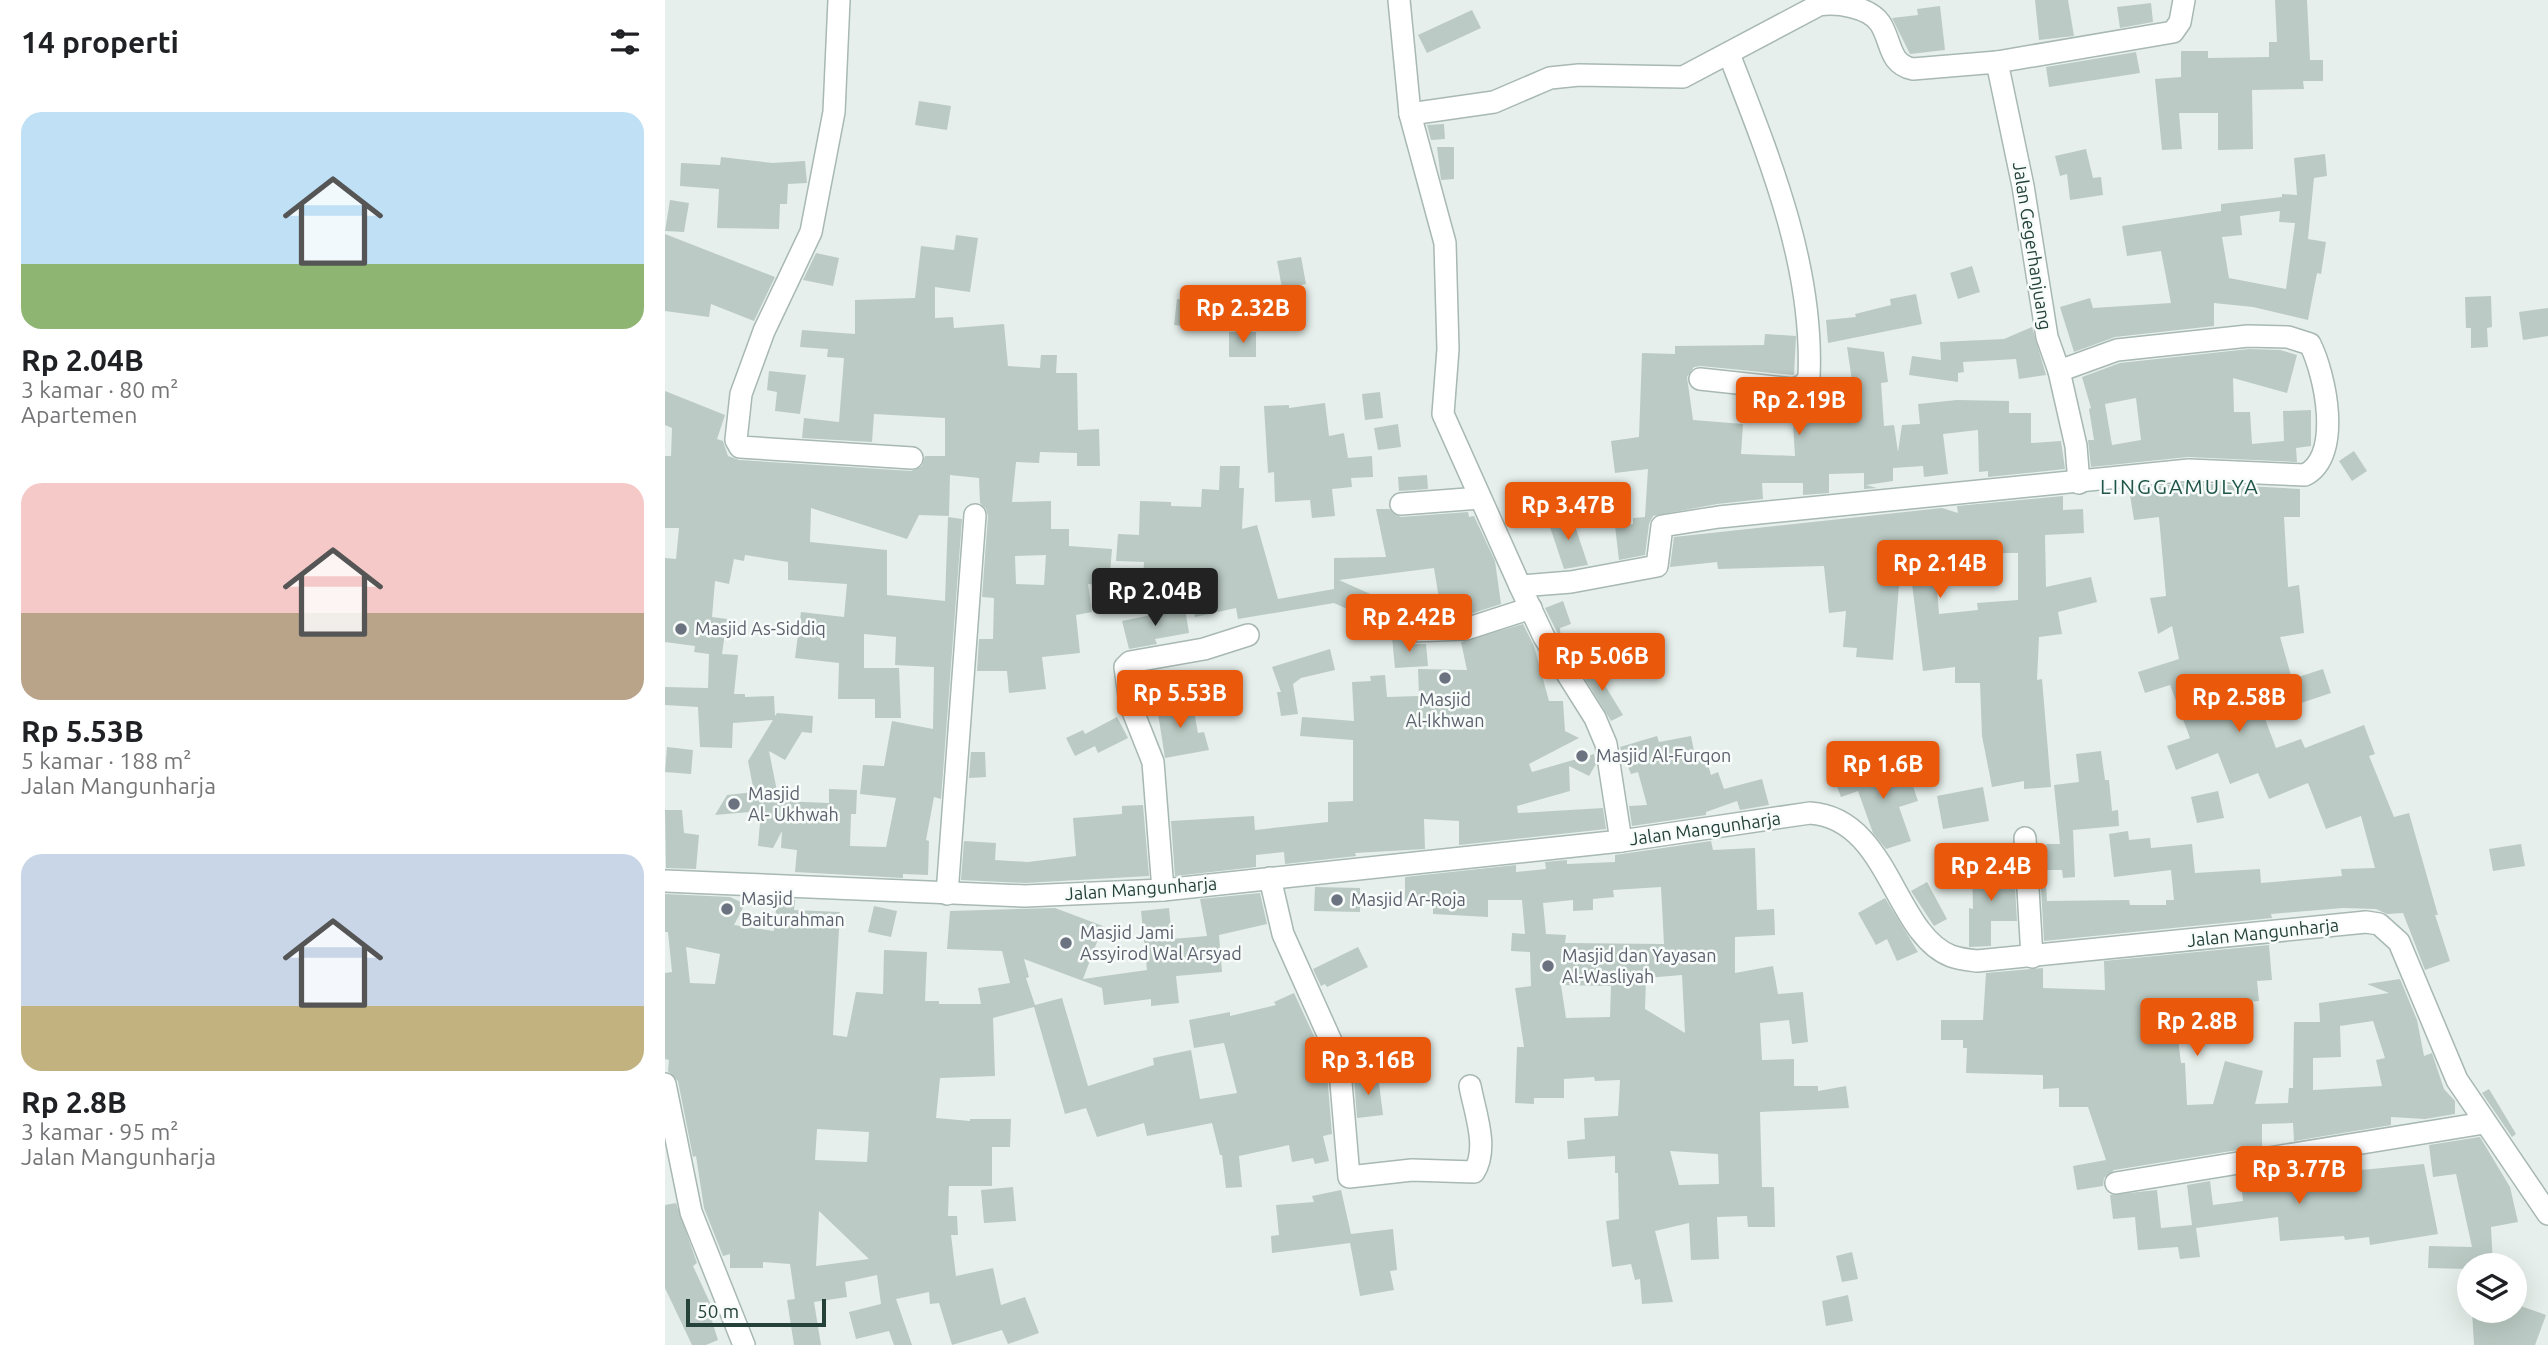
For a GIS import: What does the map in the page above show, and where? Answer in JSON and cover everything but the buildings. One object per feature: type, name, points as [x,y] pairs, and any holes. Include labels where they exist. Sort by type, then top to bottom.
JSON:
[{"type":"street","points":[[839,0],[834,112],[811,232],[764,331],[741,394],[736,440],[740,447],[912,458]]},
{"type":"street","points":[[1399,0],[1410,114],[1445,243],[1448,349],[1443,414],[1544,637],[1595,718],[1606,744],[1621,841]]},
{"type":"street","points":[[1410,114],[1494,102],[1550,78],[1579,75],[1683,77],[1805,12],[1830,3],[1874,17],[1881,24],[1895,60],[1902,67],[1913,69],[1997,62],[2173,32],[2180,22],[2184,0]]},
{"type":"street","points":[[1700,379],[1793,389],[1804,385],[1809,377],[1807,309],[1800,262],[1768,155],[1728,54]]},
{"type":"street","name":"Jalan Gegerhanjuang","points":[[1997,62],[2024,186],[2047,337],[2059,371],[2076,446],[2079,483]]},
{"type":"street","points":[[1520,586],[1571,582],[1657,566],[1662,526],[2189,470],[2305,475],[2318,465],[2324,446],[2328,405],[2320,365],[2310,344],[2288,337],[2248,336],[2117,350],[2059,371]]},
{"type":"street","points":[[1401,505],[1480,498]]},
{"type":"street","points":[[947,894],[975,515]]},
{"type":"street","points":[[1380,616],[1411,631],[1466,629],[1531,608]]},
{"type":"street","points":[[1163,890],[1153,762],[1130,704],[1125,667],[1130,662],[1204,649],[1248,635]]},
{"type":"street","name":"Jalan Mangunharja","points":[[665,881],[1025,896],[1163,890],[1621,841],[1810,813],[1830,814],[1849,824],[1888,876],[1929,940],[1950,956],[1977,961],[2032,957],[2366,922],[2379,924],[2399,942],[2457,1080],[2548,1214]]},
{"type":"street","points":[[2025,838],[2032,957]]},
{"type":"street","points":[[1270,878],[1283,934],[1339,1059],[1349,1177],[1412,1170],[1474,1172],[1479,1163],[1481,1148],[1471,1086]]},
{"type":"street","points":[[665,1084],[691,1212],[744,1345]]},
{"type":"street","points":[[2116,1183],[2484,1123]]},
{"type":"place","name":"Masjid As-Siddiq","points":[[681,629]]},
{"type":"place","name":"Masjid Al-Ikhwan","points":[[1445,678]]},
{"type":"place","name":"Masjid Al-Furqon","points":[[1582,756]]},
{"type":"place","name":"Masjid Al- Ukhwah","points":[[734,804]]},
{"type":"place","name":"Masjid Ar-Roja","points":[[1337,900]]},
{"type":"place","name":"Masjid Baiturahman","points":[[727,909]]},
{"type":"place","name":"Masjid Jami Assyirod Wal Arsyad","points":[[1066,943]]},
{"type":"place","name":"Masjid dan Yayasan Al-Wasliyah","points":[[1548,966]]},
{"type":"district","name":"LINGGAMULYA","points":[[2180,487]]}]
